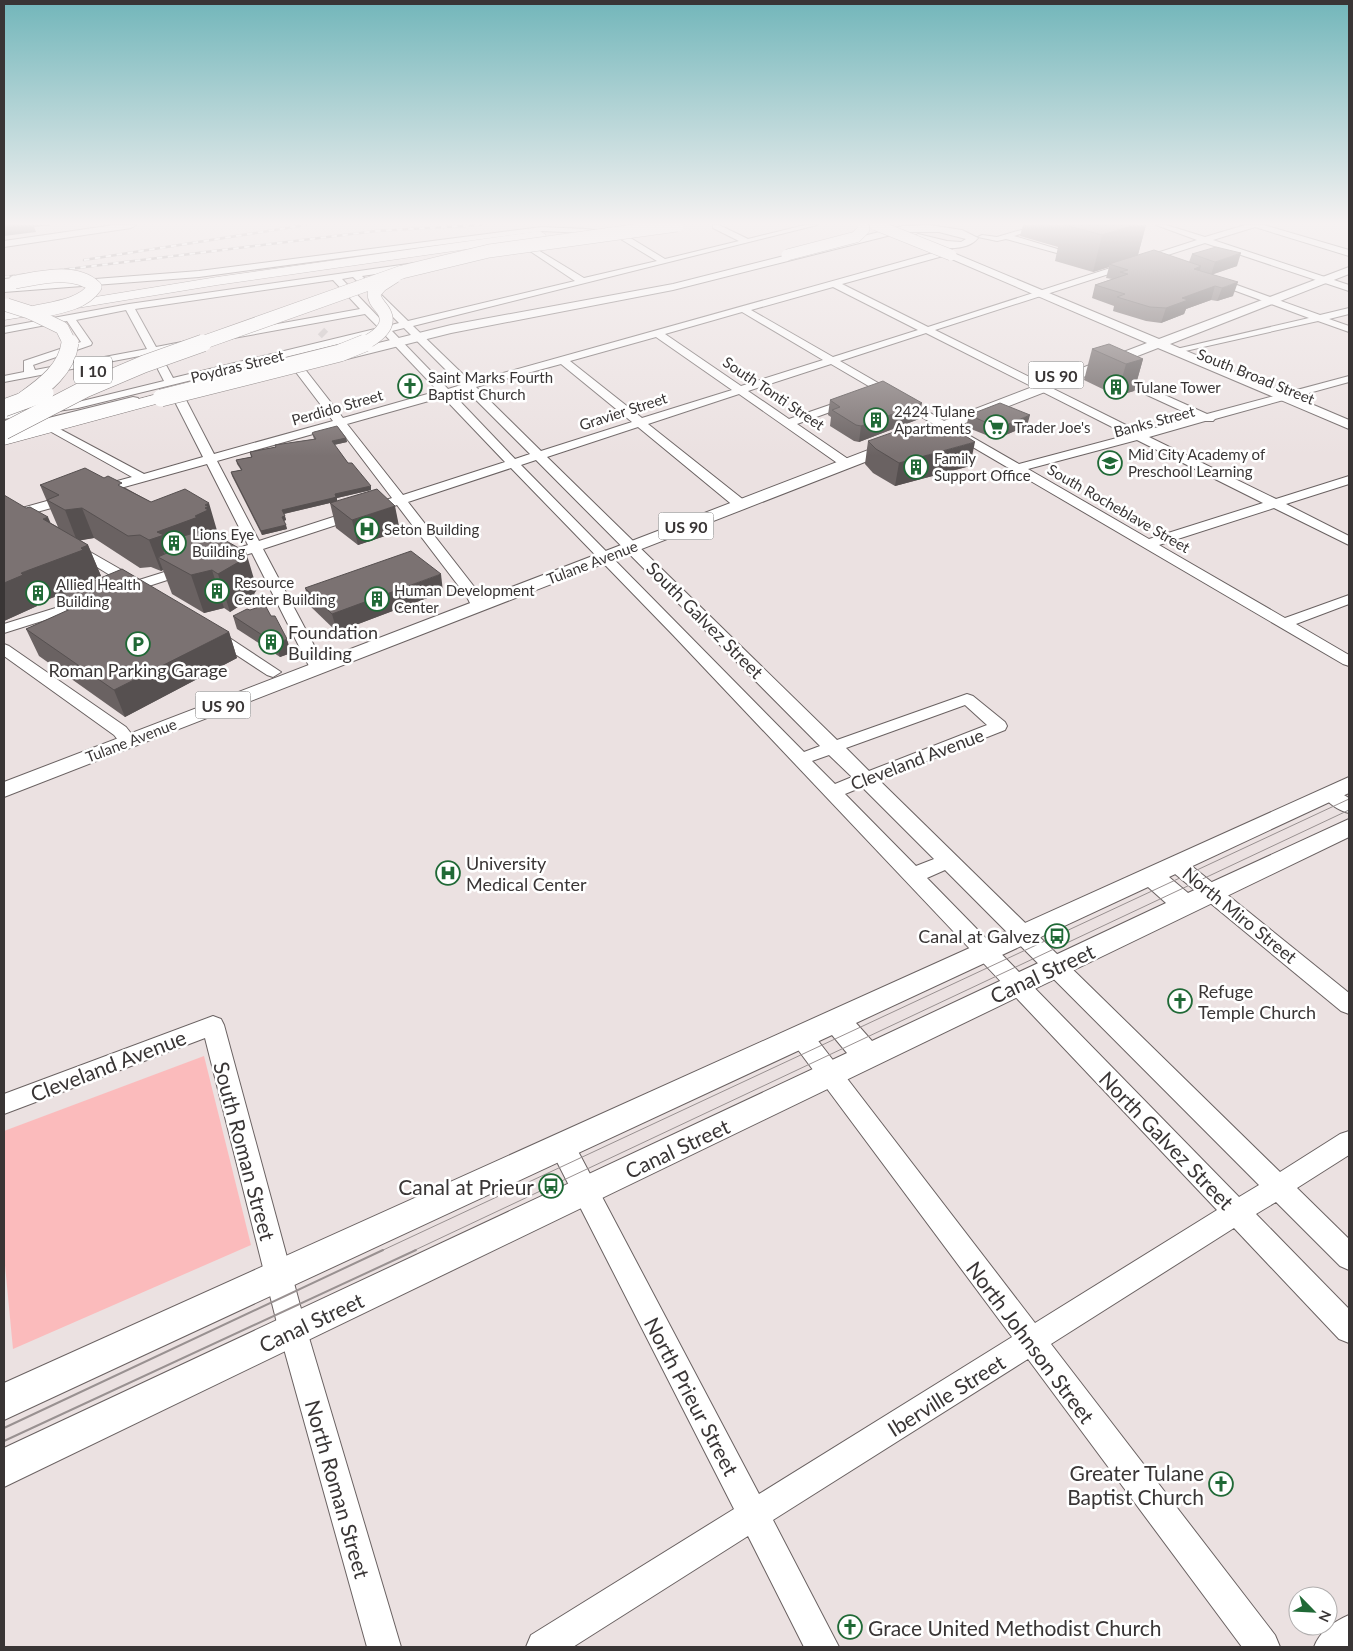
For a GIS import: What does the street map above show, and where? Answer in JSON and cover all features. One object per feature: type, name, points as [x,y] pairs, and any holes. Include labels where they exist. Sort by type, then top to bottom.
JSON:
[{"type":"highway","points":[[6,412],[36,392],[60,370],[67,356],[70,344],[62,328],[29,312],[16,302]]},
{"type":"highway","points":[[16,302],[31,313],[93,302]]},
{"type":"highway","points":[[31,313],[72,302]]},
{"type":"highway","points":[[4,321],[117,302]]},
{"type":"highway","points":[[4,327],[162,302]]},
{"type":"highway","name":"I 10","points":[[4,399],[182,342],[298,302]]},
{"type":"highway","name":"I 10","points":[[4,432],[85,389],[144,364],[305,302]]},
{"type":"highway","points":[[4,441],[161,398],[340,353],[362,344],[382,331],[387,321],[386,315],[374,302]]},
{"type":"highway","points":[[6,412],[182,342]]},
{"type":"main road","name":"Poydras Street","points":[[4,432],[412,331],[575,302]]},
{"type":"main road","name":"Poydras Street","points":[[412,331],[584,302]]},
{"type":"main road","name":"South Broad Street","points":[[1060,302],[1158,340],[1190,348],[1233,366],[1349,425]]},
{"type":"main road","name":"South Broad Street","points":[[1077,302],[1117,323]]},
{"type":"main road","name":"Tulane Avenue","points":[[4,774],[124,736],[1256,302]]},
{"type":"main road","points":[[1067,306],[1080,303]]},
{"type":"main road","name":"South Broad Street","points":[[1158,340],[1176,352],[1218,370],[1349,414]]},
{"type":"main road","name":"Tulane Avenue","points":[[1038,386],[1096,368],[1158,340]]},
{"type":"main road","name":"Poydras Street","points":[[4,441],[178,398],[293,361]]},
{"type":"main road","points":[[1218,370],[1233,366]]},
{"type":"main road","name":"Tulane Avenue","points":[[4,790],[273,672],[315,663]]},
{"type":"main road","points":[[4,1402],[1176,864],[1343,794]]},
{"type":"main road","name":"Canal Street","points":[[4,1468],[832,1075],[1016,984],[1349,827]]},
{"type":"main road","points":[[1151,876],[1185,905]]},
{"type":"main road","points":[[836,1020],[868,1056]]},
{"type":"street","points":[[4,327],[163,302]]},
{"type":"street","name":"South Galvez Street","points":[[358,302],[601,552],[985,952]]},
{"type":"street","name":"South Galvez Street","points":[[383,302],[537,456],[709,622],[950,860],[1055,966]]},
{"type":"street","points":[[4,379],[269,329],[383,302]]},
{"type":"street","name":"Poydras Street","points":[[412,331],[510,302]]},
{"type":"street","name":"Perdido Street","points":[[10,515],[769,302]]},
{"type":"street","points":[[870,302],[1349,541]]},
{"type":"street","name":"Gravier Street","points":[[4,629],[1013,302]]},
{"type":"street","points":[[1277,302],[1349,329]]},
{"type":"street","points":[[129,307],[136,317],[151,351],[170,382]]},
{"type":"street","name":"South Rocheblave Street","points":[[743,309],[1349,661]]},
{"type":"street","points":[[1176,352],[1349,310]]},
{"type":"street","points":[[35,412],[28,363],[87,343],[70,318]]},
{"type":"street","points":[[269,329],[476,601]]},
{"type":"street","name":"South Tonti Street","points":[[658,334],[843,461]]},
{"type":"street","points":[[412,358],[434,353]]},
{"type":"street","points":[[563,360],[735,501]]},
{"type":"street","name":"Poydras Street","points":[[6,412],[35,412],[69,407],[170,382],[293,361]]},
{"type":"street","points":[[1096,368],[1210,420]]},
{"type":"street","name":"Banks Street","points":[[1295,397],[1349,379]]},
{"type":"street","name":"Banks Street","points":[[1021,471],[1295,397],[1349,385]]},
{"type":"street","points":[[789,423],[881,390]]},
{"type":"street","points":[[178,398],[212,459],[254,547],[315,663]]},
{"type":"street","points":[[52,429],[143,478]]},
{"type":"street","points":[[1149,544],[1349,480]]},
{"type":"street","points":[[4,506],[10,515],[33,523]]},
{"type":"street","points":[[58,537],[154,596]]},
{"type":"street","points":[[1284,623],[1349,599]]},
{"type":"street","points":[[678,632],[709,622]]},
{"type":"street","points":[[203,627],[273,672]]},
{"type":"street","points":[[4,649],[124,736]]},
{"type":"street","points":[[723,679],[755,669]]},
{"type":"street","name":"Cleveland Avenue","points":[[832,792],[999,726],[967,699],[834,746]]},
{"type":"street","points":[[800,759],[834,746]]},
{"type":"street","points":[[912,876],[950,860]]},
{"type":"street","name":"North Miro Street","points":[[1176,864],[1349,1005]]},
{"type":"street","name":"North Galvez Street","points":[[985,952],[1349,1328]]},
{"type":"street","points":[[1055,966],[1349,1257]]},
{"type":"street","name":"Cleveland Avenue","points":[[4,1104],[213,1026]]},
{"type":"street","name":"South Roman Street","points":[[213,1026],[293,1331]]},
{"type":"street","name":"North Johnson Street","points":[[802,1036],[1031,1343],[1263,1647]]},
{"type":"street","name":"Iberville Street","points":[[543,1647],[1349,1142]]},
{"type":"street","name":"North Prieur Street","points":[[562,1146],[822,1647]]},
{"type":"street","name":"North Roman Street","points":[[293,1331],[384,1647]]},
{"type":"street","points":[[1331,1647],[1349,1632]]},
{"type":"shaded area","points":[[204,1056],[251,1245],[13,1349],[4,1255],[4,1131]]},
{"type":"building","points":[[1134,302],[1182,302],[1166,308],[1150,307]]},
{"type":"building","points":[[1109,344],[1143,359],[1126,364],[1092,349]]},
{"type":"building","points":[[883,381],[922,403],[861,426],[856,425],[832,410],[840,407],[830,400]]},
{"type":"building","points":[[1000,403],[1030,415],[999,428],[969,415]]},
{"type":"building","points":[[337,426],[346,438],[332,441],[348,463],[352,463],[371,486],[335,494],[336,497],[333,498],[282,510],[285,516],[282,517],[286,525],[261,531],[231,472],[242,470],[236,460],[252,457],[250,452],[276,447],[275,445],[316,439],[312,433]]},
{"type":"building","points":[[908,427],[923,436],[953,428],[975,442],[899,463],[876,449],[868,441]]},
{"type":"building","points":[[85,468],[104,478],[108,476],[122,483],[118,485],[151,502],[185,489],[209,503],[205,505],[209,506],[205,508],[208,510],[195,516],[198,517],[157,532],[164,535],[149,540],[140,535],[128,536],[82,508],[65,510],[47,500],[59,495],[40,485]]},
{"type":"building","points":[[377,489],[395,506],[352,520],[330,503]]},
{"type":"building","points":[[4,495],[26,508],[30,507],[48,517],[43,519],[88,545],[81,548],[83,550],[21,573],[23,575],[4,583]]},
{"type":"building","points":[[210,532],[246,552],[242,558],[244,559],[218,574],[212,570],[191,575],[158,557],[167,553],[163,551],[171,548],[162,542],[194,533]]},
{"type":"building","points":[[411,551],[441,574],[332,614],[305,588]]},
{"type":"building","name":"Roman Parking Garage","points":[[122,569],[229,632],[114,690],[26,629],[77,606],[60,595]]},
{"type":"building","points":[[265,605],[271,616],[275,616],[287,639],[276,644],[233,616],[247,609],[250,610]]},
{"type":"tunnel","points":[[321,331],[325,335]]},
{"type":"tram line","points":[[381,1251],[1349,799]]},
{"type":"tram line","points":[[413,1251],[1349,810]]},
{"type":"tram line","points":[[4,1428],[383,1250]]},
{"type":"tram line","points":[[4,1441],[416,1250]]},
{"type":"place","name":"Saint Marks Fourth Baptist Church","points":[[410,386]]},
{"type":"place","name":"Tulane Tower","points":[[1116,387]]},
{"type":"place","name":"2424 Tulane Apartments","points":[[876,420]]},
{"type":"place","name":"Trader Joe's","points":[[996,427]]},
{"type":"place","name":"Mid City Academy of Preschool Learning","points":[[1110,463]]},
{"type":"place","name":"Family Support Office","points":[[916,467]]},
{"type":"place","name":"Seton Building","points":[[367,529]]},
{"type":"place","name":"Lions Eye Building","points":[[174,543]]},
{"type":"place","name":"Resource Center Building","points":[[217,591]]},
{"type":"place","name":"Allied Health Building","points":[[38,593]]},
{"type":"place","name":"Human Development Center","points":[[377,599]]},
{"type":"place","name":"Foundation Building","points":[[271,642]]},
{"type":"place","name":"Roman Parking Garage","points":[[138,644]]},
{"type":"place","name":"University Medical Center","points":[[448,873]]},
{"type":"place","name":"Canal at Galvez","points":[[1057,936]]},
{"type":"place","name":"Refuge Temple Church","points":[[1180,1001]]},
{"type":"place","name":"Canal at Prieur","points":[[551,1186]]},
{"type":"place","name":"Greater Tulane Baptist Church","points":[[1221,1484]]},
{"type":"place","name":"Grace United Methodist Church","points":[[850,1627]]}]
